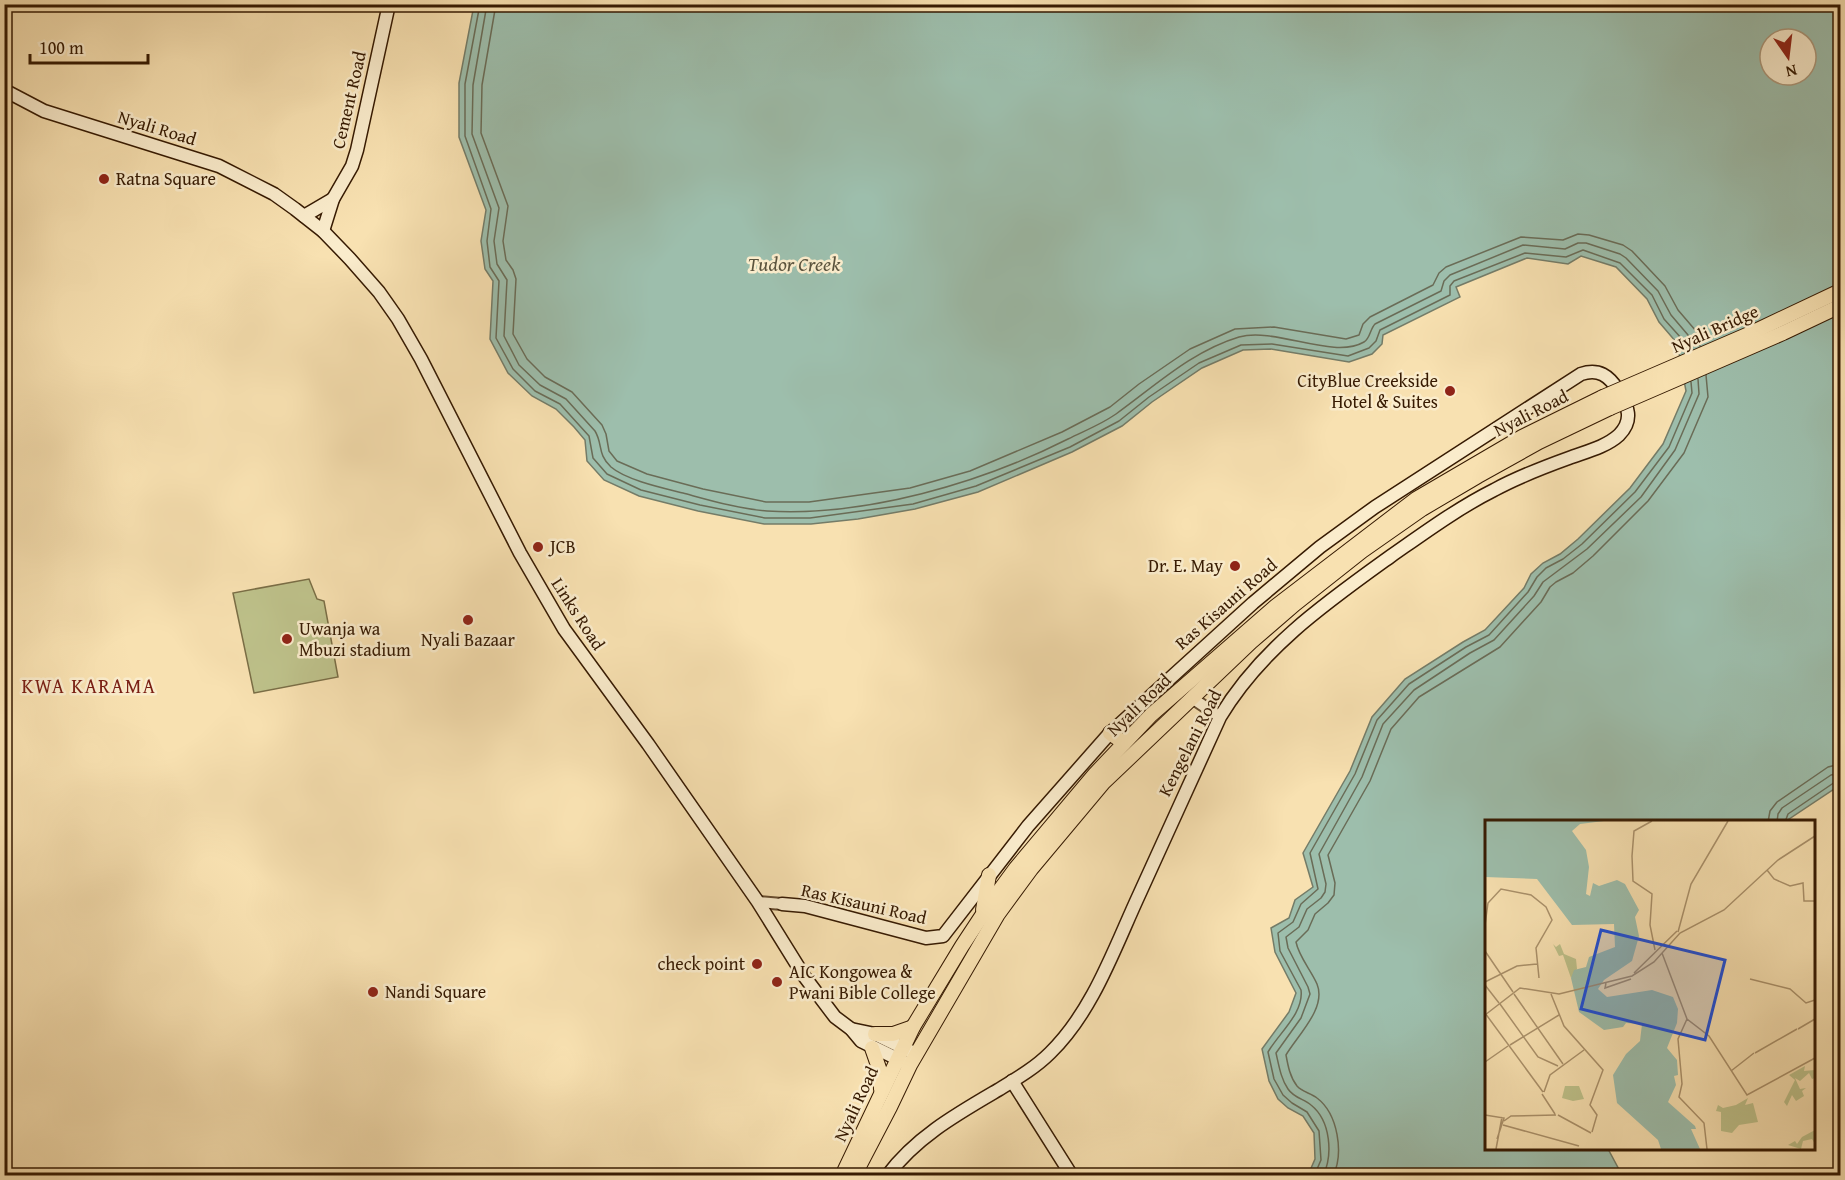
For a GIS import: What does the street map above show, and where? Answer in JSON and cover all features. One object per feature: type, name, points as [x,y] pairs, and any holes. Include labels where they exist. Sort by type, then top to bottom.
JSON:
[{"type":"highway","name":"Nyali Bridge","points":[[1607,402],[1840,291]]},
{"type":"highway","name":"Nyali Bridge","points":[[1607,402],[1840,306]]},
{"type":"highway","name":"Nyali Road","points":[[842,1176],[881,1092],[907,1056],[998,914],[1031,869],[1103,783],[1294,604],[1408,519],[1607,402]]},
{"type":"highway","name":"Nyali Road","points":[[854,1176],[890,1107],[907,1056],[913,1028],[981,918],[1016,868],[1095,774],[1151,715],[1276,606],[1393,516],[1487,457],[1555,420],[1607,402]]},
{"type":"highway","points":[[1110,733],[1124,743]]},
{"type":"highway","points":[[981,918],[989,875]]},
{"type":"highway","points":[[881,1092],[880,1071],[874,1041],[913,1028]]},
{"type":"main road","name":"Cement Road","points":[[323,231],[333,199],[352,166],[357,150],[389,4]]},
{"type":"main road","name":"Nyali Road","points":[[4,90],[44,111],[219,166],[267,190],[300,212]]},
{"type":"main road","name":"Cement Road","points":[[300,212],[333,199]]},
{"type":"main road","name":"Links Road","points":[[300,212],[323,231],[379,292],[398,319],[434,383],[520,553],[564,629],[648,744],[758,902],[804,976],[836,1017],[861,1041],[874,1041],[907,1056]]},
{"type":"main road","name":"Kengelani Road","points":[[887,1176],[920,1140],[949,1118],[1032,1069],[1070,1032],[1085,1009],[1110,959],[1220,717],[1253,670],[1291,632],[1411,541],[1494,490],[1603,445],[1619,435],[1627,422],[1627,404],[1607,375],[1597,372],[1581,374]]},
{"type":"main road","name":"Ras Kisauni Road","points":[[782,904],[805,906],[926,938],[939,938],[947,933],[989,875],[1040,812],[1110,733],[1253,603],[1320,547],[1413,482],[1581,374]]},
{"type":"main road","points":[[1012,1081],[1071,1176]]},
{"type":"street","points":[[1192,698],[1220,717]]},
{"type":"street","name":"Ras Kisauni Road","points":[[758,902],[782,904]]},
{"type":"street","name":"Ras Kisauni Road","points":[[766,915],[782,904]]},
{"type":"green space","name":"Uwanja wa Mbuzi stadium","points":[[309,579],[317,599],[324,601],[338,677],[254,693],[233,593]]},
{"type":"water","name":"Tudor Creek","points":[[967,4],[977,7],[1002,4],[1840,5],[1840,785],[1788,820],[1485,820],[1485,1150],[1609,1150],[1622,1175],[1308,1175],[1315,1159],[1314,1133],[1303,1116],[1288,1108],[1278,1099],[1269,1081],[1262,1049],[1289,1012],[1296,993],[1275,952],[1271,928],[1289,918],[1295,900],[1313,887],[1303,853],[1350,771],[1372,717],[1405,679],[1485,630],[1524,588],[1531,574],[1578,539],[1630,488],[1663,444],[1686,391],[1677,343],[1659,322],[1647,299],[1616,267],[1581,256],[1568,264],[1527,258],[1456,287],[1460,297],[1383,335],[1382,344],[1372,354],[1349,362],[1271,349],[1243,350],[1202,368],[1152,402],[1122,426],[1072,452],[978,492],[915,509],[858,519],[811,524],[764,524],[639,496],[604,480],[587,461],[585,440],[574,427],[556,409],[532,396],[508,373],[490,339],[493,281],[485,269],[481,241],[486,210],[459,137],[459,83],[474,5]]},
{"type":"place","name":"Ratna Square","points":[[104,179]]},
{"type":"place","name":"CityBlue Creekside Hotel & Suites","points":[[1450,391]]},
{"type":"place","name":"JCB","points":[[538,547]]},
{"type":"place","name":"Dr. E. May","points":[[1235,566]]},
{"type":"place","name":"Nyali Bazaar","points":[[468,620]]},
{"type":"place","name":"Uwanja wa Mbuzi stadium","points":[[287,639]]},
{"type":"place","name":"check point","points":[[757,964]]},
{"type":"place","name":"AIC Kongowea & Pwani Bible College","points":[[777,982]]},
{"type":"place","name":"Nandi Square","points":[[373,992]]},
{"type":"district","name":"KWA KARAMA","points":[[89,686]]}]
